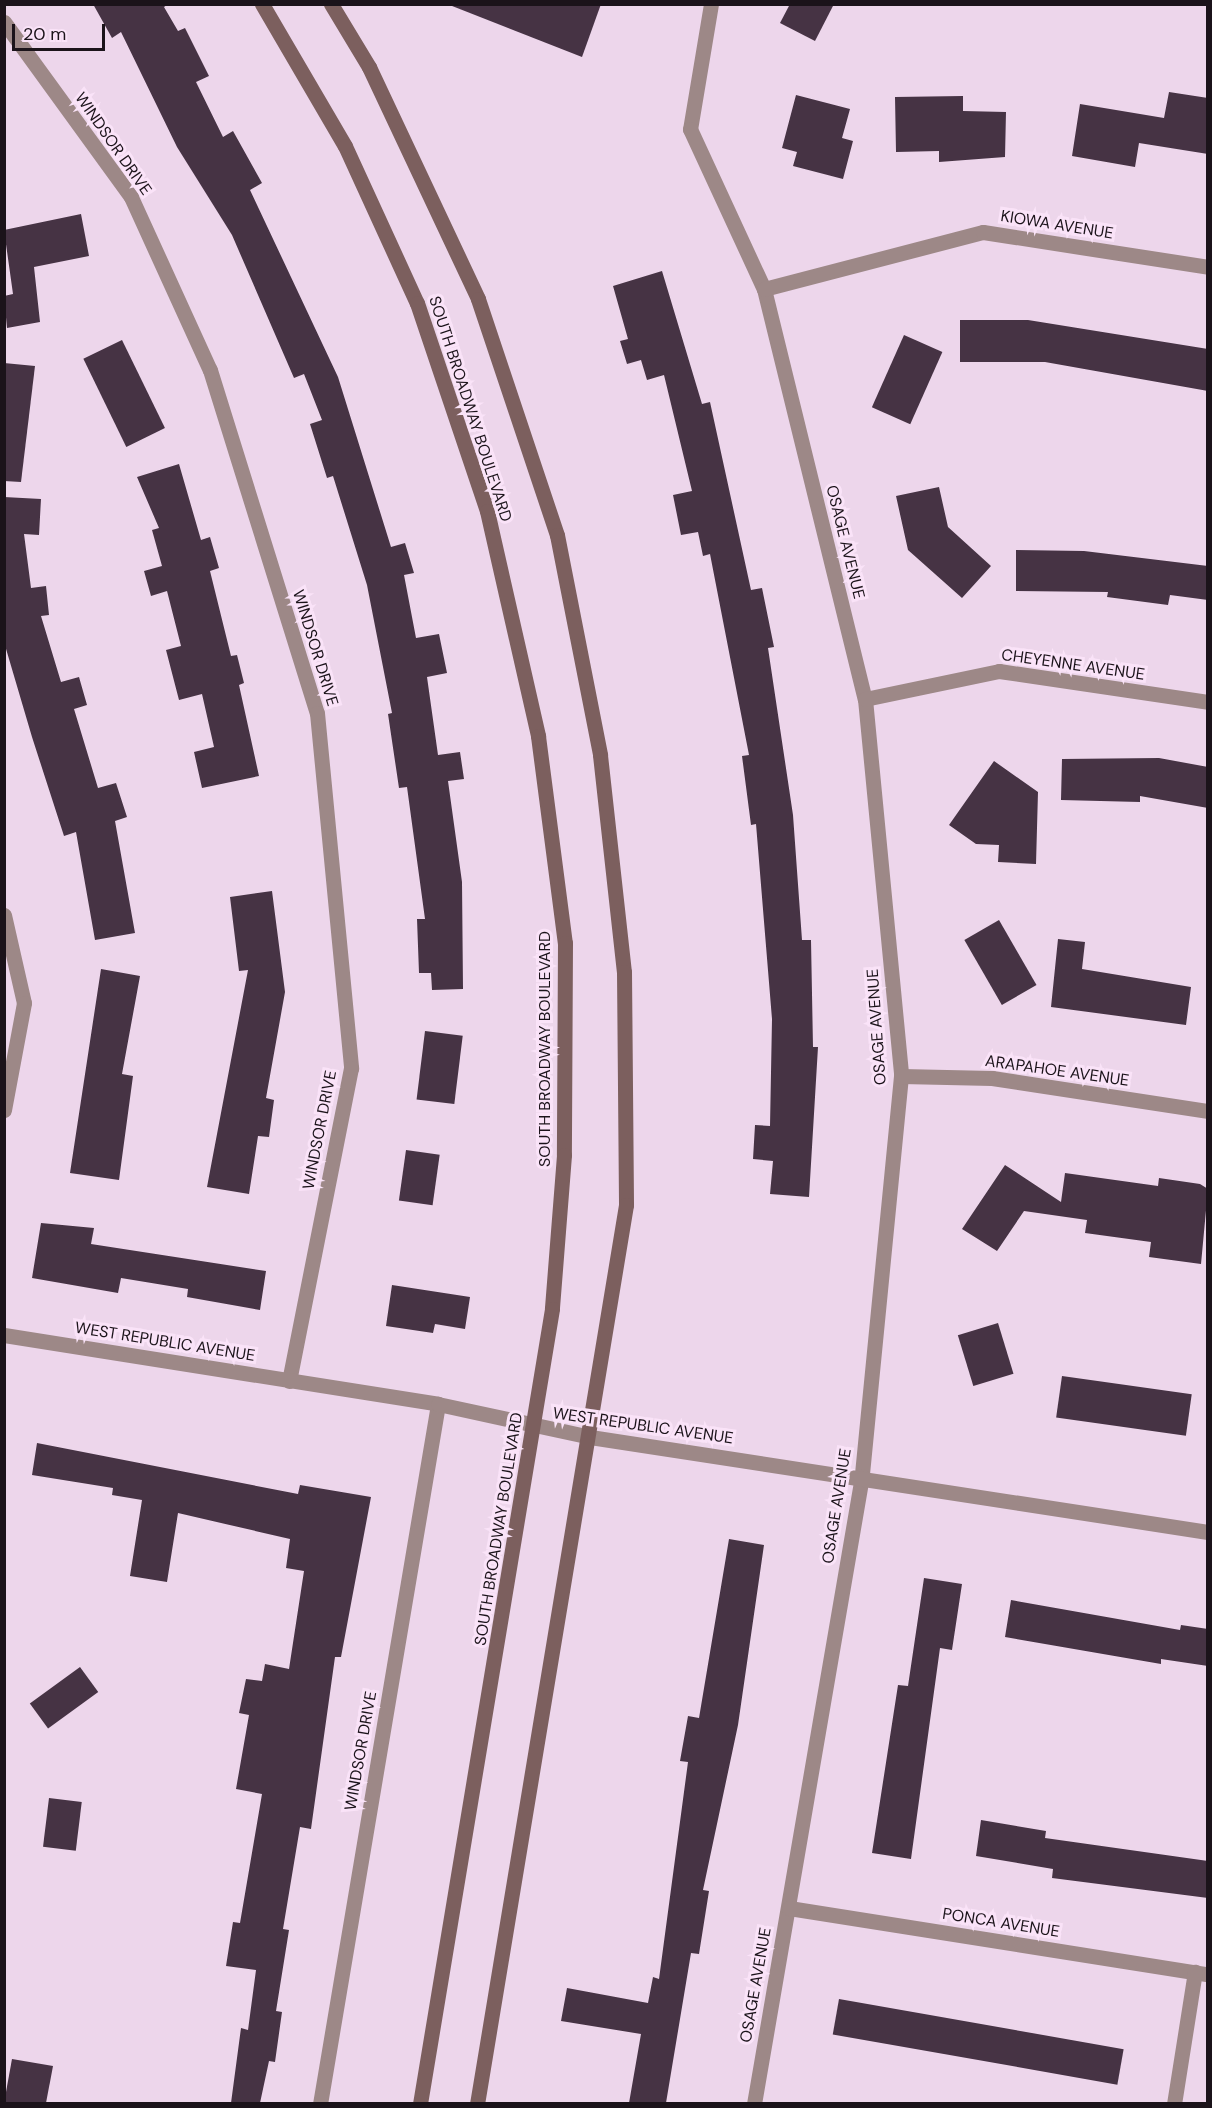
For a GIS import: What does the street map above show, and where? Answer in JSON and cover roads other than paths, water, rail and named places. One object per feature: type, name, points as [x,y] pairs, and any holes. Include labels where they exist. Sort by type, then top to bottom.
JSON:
[{"type":"main road","name":"SOUTH BROADWAY BOULEVARD","points":[[262,4],[345,146],[417,303],[487,511],[538,736],[565,943],[564,1155],[552,1309],[420,2103]]},
{"type":"main road","points":[[331,4],[369,67],[478,299],[557,535],[600,754],[624,972],[626,1205],[590,1437],[477,2103]]},
{"type":"street","name":"OSAGE AVENUE","points":[[711,4],[690,129],[764,289],[865,699],[901,1076],[862,1476],[754,2103]]},
{"type":"street","name":"WINDSOR DRIVE","points":[[6,30],[131,197],[210,370],[317,713],[351,1068],[289,1381]]},
{"type":"street","name":"KIOWA AVENUE","points":[[764,289],[983,232],[1208,267]]},
{"type":"street","name":"CHEYENNE AVENUE","points":[[865,699],[999,671],[1208,702]]},
{"type":"street","points":[[4,915],[24,1003],[4,1110]]},
{"type":"street","name":"ARAPAHOE AVENUE","points":[[901,1076],[992,1078],[1208,1111]]},
{"type":"street","name":"WEST REPUBLIC AVENUE","points":[[4,1335],[438,1404],[533,1427],[590,1437],[862,1476],[1208,1532]]},
{"type":"street","name":"WINDSOR DRIVE","points":[[320,2103],[438,1404]]},
{"type":"street","name":"PONCA AVENUE","points":[[789,1908],[1201,1973]]},
{"type":"street","points":[[1174,2103],[1201,1973]]}]
